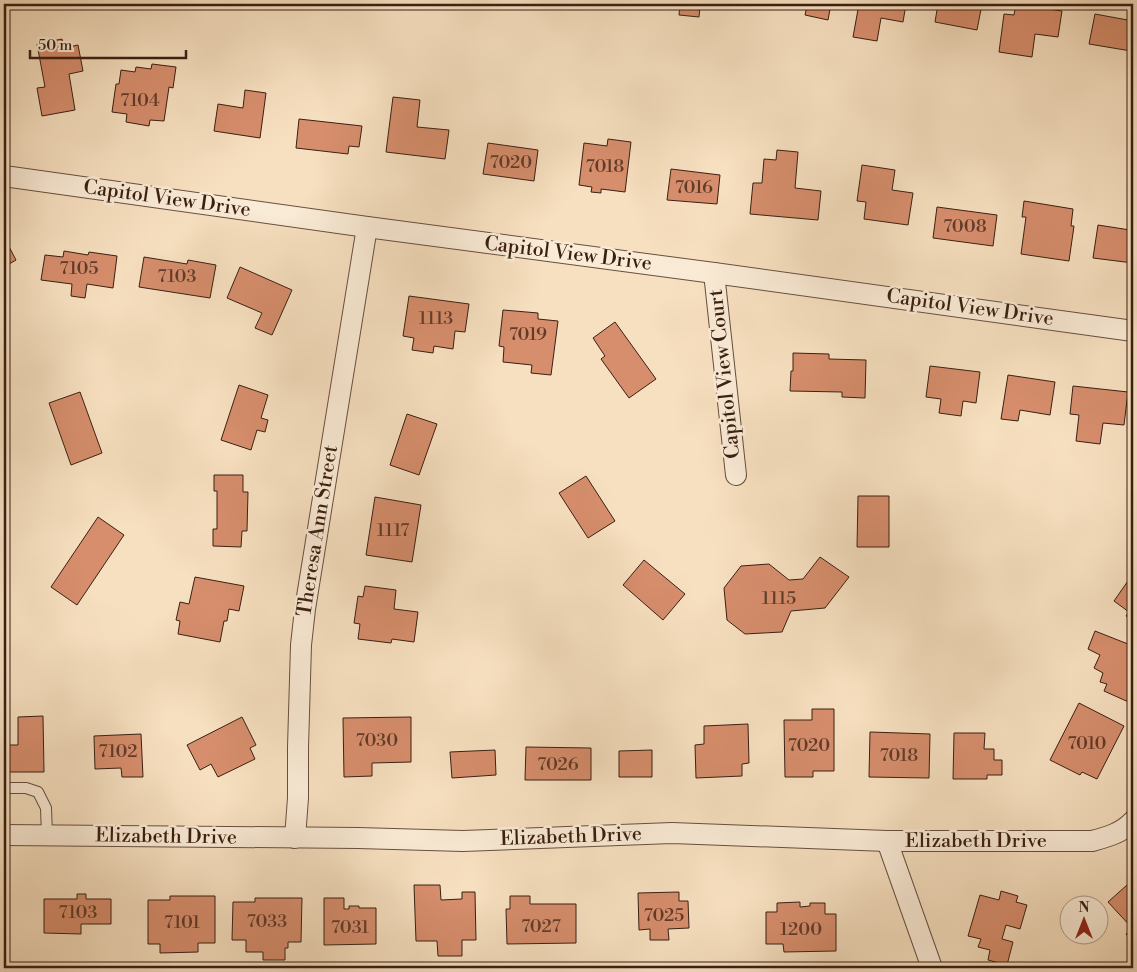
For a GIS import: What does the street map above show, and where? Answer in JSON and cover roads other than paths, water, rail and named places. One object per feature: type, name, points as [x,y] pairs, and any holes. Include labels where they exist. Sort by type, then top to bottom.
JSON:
[{"type":"street","name":"Capitol View Drive","points":[[4,176],[1133,331]]},
{"type":"street","name":"Theresa Ann Street","points":[[295,838],[298,798],[301,645],[305,609],[367,227]]},
{"type":"street","name":"Capitol View Court","points":[[714,273],[736,475]]},
{"type":"street","name":"Elizabeth Drive","points":[[4,835],[358,838],[463,841],[672,833],[887,841],[1092,841],[1111,836],[1133,822]]},
{"type":"street","points":[[887,841],[932,968]]},
{"type":"lane","points":[[4,788],[26,788],[38,792],[46,808],[47,835]]}]
